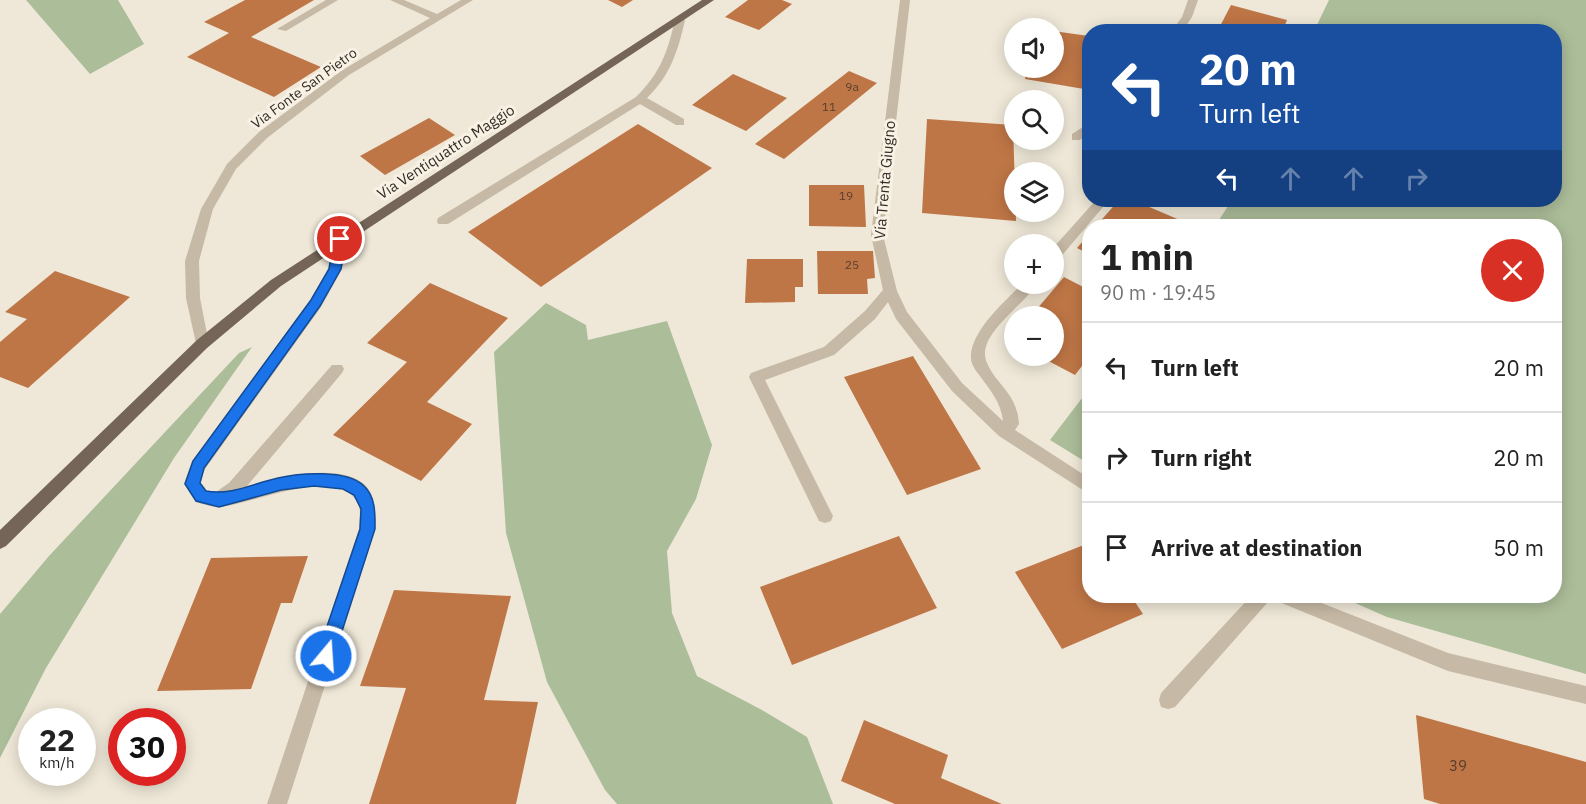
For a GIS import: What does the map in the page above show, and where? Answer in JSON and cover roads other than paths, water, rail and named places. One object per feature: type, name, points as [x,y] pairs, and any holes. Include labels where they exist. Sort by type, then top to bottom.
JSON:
[{"type":"main road","name":"Via Ventiquattro Maggio","points":[[0,540],[202,344],[276,283],[340,239],[709,0]]},
{"type":"street","points":[[282,29],[333,0]]},
{"type":"street","points":[[395,0],[438,18]]},
{"type":"street","name":"Via Fonte San Pietro","points":[[202,344],[193,298],[192,261],[207,209],[231,167],[263,135],[345,73],[468,0]]},
{"type":"street","name":"Via Trenta Giugno","points":[[905,0],[877,235],[890,291],[901,315],[957,387],[1004,431],[1082,482]]},
{"type":"street","points":[[1182,24],[1193,0]]},
{"type":"street","points":[[443,221],[640,99],[656,84],[670,64],[680,20]]},
{"type":"street","points":[[640,99],[680,122]]},
{"type":"street","points":[[1076,137],[1082,132]]},
{"type":"street","points":[[1086,219],[1097,207]]},
{"type":"street","points":[[1064,244],[1082,224]]},
{"type":"street","points":[[277,804],[367,529],[368,508],[359,490],[344,483],[314,479],[281,484],[219,500],[202,497],[192,484],[198,466],[316,303],[335,269],[340,239]]},
{"type":"street","points":[[825,516],[756,377],[829,351],[870,315],[890,291]]},
{"type":"street","points":[[1004,431],[1011,424],[1011,414],[1000,392],[978,362],[977,350],[985,334],[1021,294]]},
{"type":"street","points":[[219,500],[236,488],[337,369]]},
{"type":"street","points":[[1168,700],[1256,603]]},
{"type":"street","points":[[1302,603],[1448,662],[1586,695]]}]
